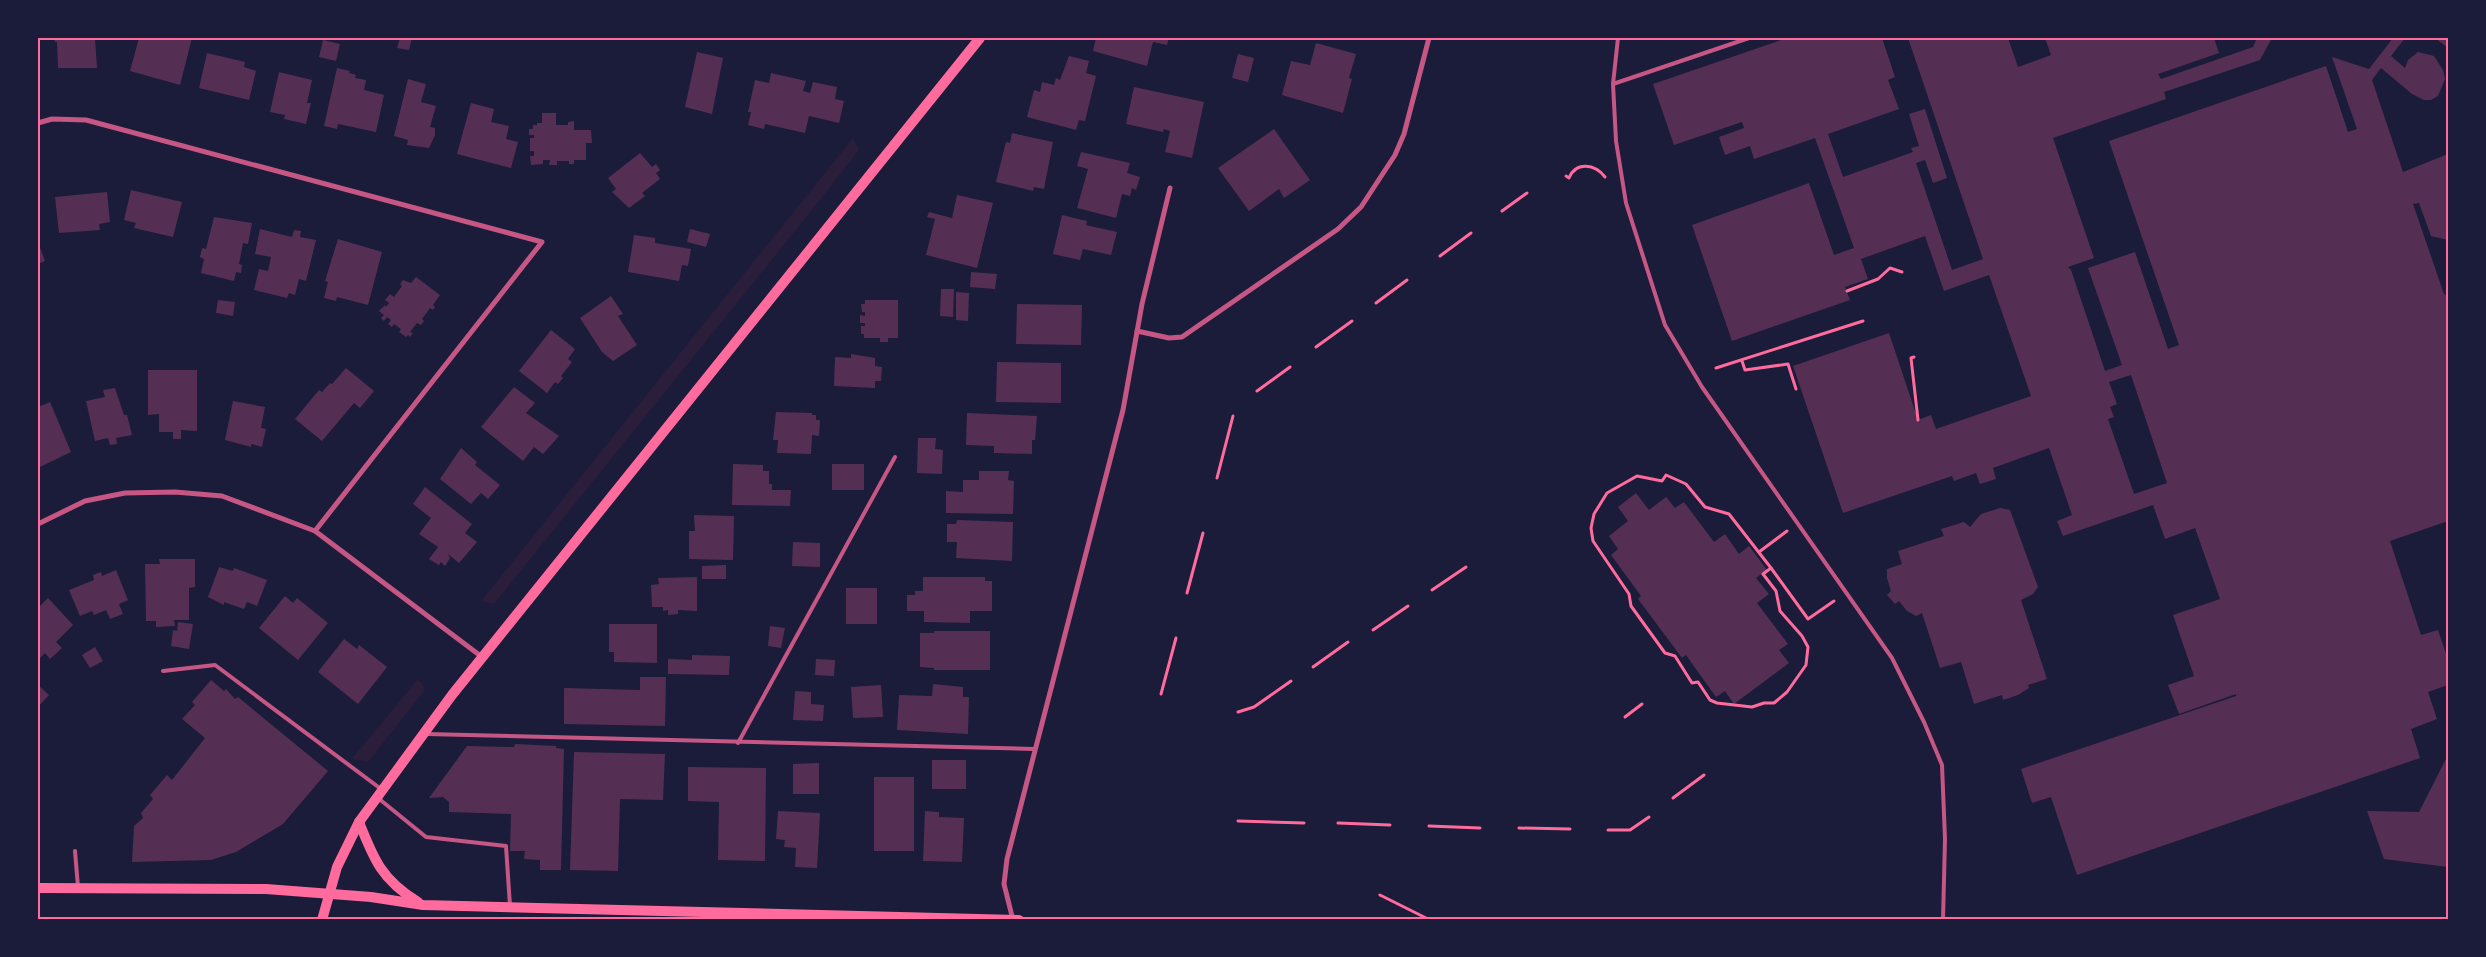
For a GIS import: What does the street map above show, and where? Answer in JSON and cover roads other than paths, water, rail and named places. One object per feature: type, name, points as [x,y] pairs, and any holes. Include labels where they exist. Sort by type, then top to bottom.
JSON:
[{"type":"main road","points":[[322,920],[342,856],[359,822],[379,793],[482,657],[980,38]]},
{"type":"main road","points":[[359,822],[386,877],[402,892],[423,905]]},
{"type":"main road","points":[[38,888],[78,890],[266,889],[423,905],[510,909],[776,916],[1015,919]]},
{"type":"street","points":[[1137,331],[1169,338],[1182,337],[1338,229],[1361,207],[1395,155],[1404,134],[1429,38]]},
{"type":"street","points":[[38,123],[52,119],[86,120],[542,242],[315,532]]},
{"type":"street","points":[[1015,919],[1004,884],[1007,859],[1123,410],[1137,331],[1170,188]]},
{"type":"street","points":[[38,524],[85,501],[125,493],[174,492],[222,496],[315,532],[482,657]]},
{"type":"lane","points":[[1618,38],[1614,84],[1616,141],[1626,203],[1665,325],[1702,387],[1892,658],[1942,764],[1945,838],[1943,920]]},
{"type":"lane","points":[[1614,84],[1749,38]]},
{"type":"lane","points":[[738,743],[895,457]]},
{"type":"lane","points":[[163,671],[215,665],[379,793],[426,837],[506,846],[510,909]]},
{"type":"lane","points":[[424,734],[1034,750]]},
{"type":"lane","points":[[75,851],[78,890]]}]
